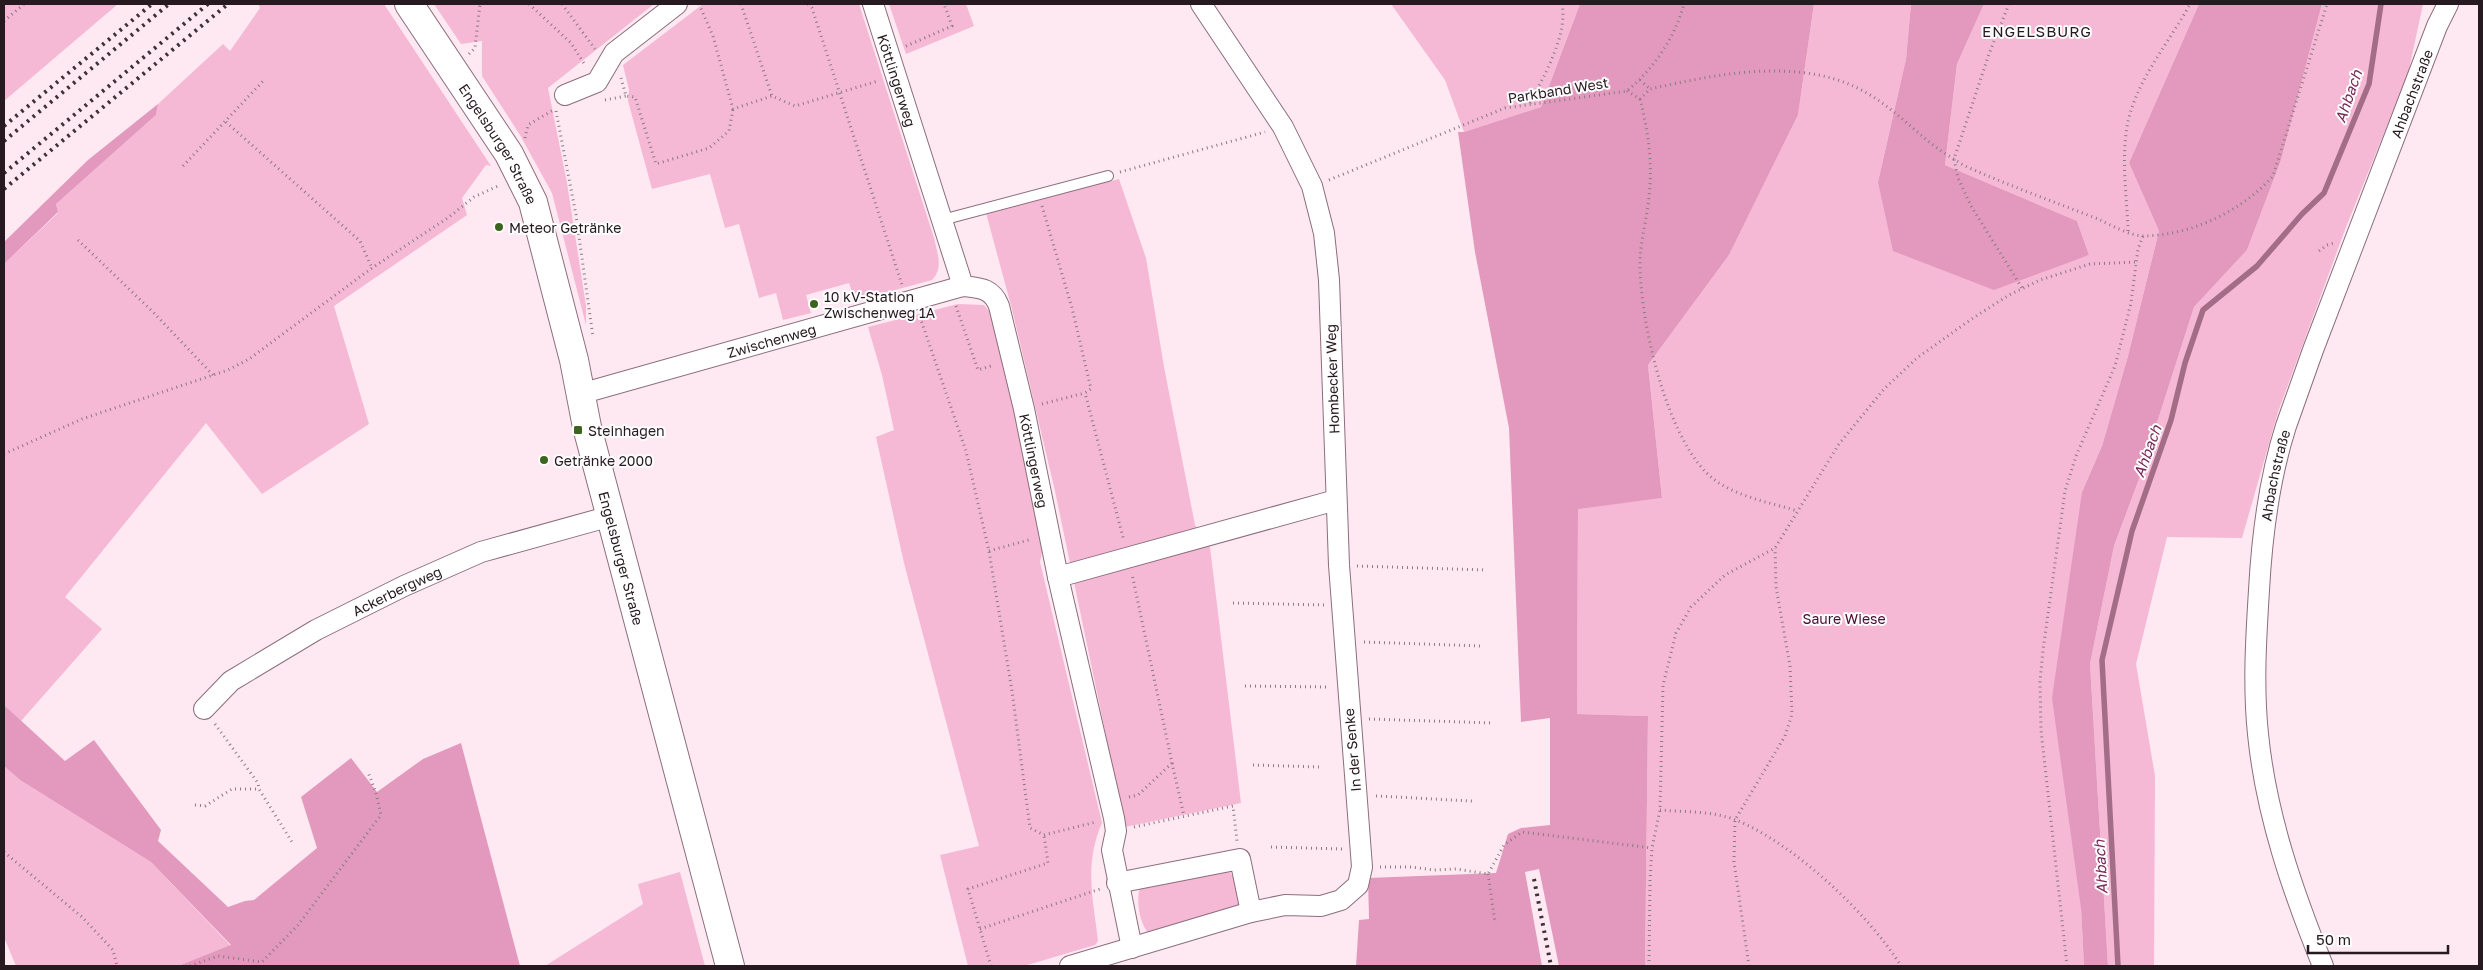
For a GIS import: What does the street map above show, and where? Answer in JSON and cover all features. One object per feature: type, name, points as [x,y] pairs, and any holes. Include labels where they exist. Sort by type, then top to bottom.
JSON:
[{"type":"street","name":"Engelsburger Straße","points":[[409,4],[509,154],[533,202],[572,351],[580,394],[610,516],[730,966]]},
{"type":"street","points":[[560,102],[597,82],[610,58],[677,4]]},
{"type":"street","name":"Köttlingerweg","points":[[874,4],[963,286],[987,289],[995,296],[1024,409],[1058,577],[1113,817],[1112,850],[1132,948]]},
{"type":"street","name":"Hombecker Weg","points":[[1201,4],[1283,127],[1312,186],[1324,233],[1328,280],[1336,500]]},
{"type":"street","name":"Ahbachstraße","points":[[2323,966],[2287,870],[2270,809],[2263,771],[2258,733],[2255,652],[2262,541],[2277,453],[2289,418],[2352,247],[2437,26],[2448,4]]},
{"type":"street","name":"Zwischenweg","points":[[580,394],[963,286]]},
{"type":"street","points":[[1058,577],[1336,500]]},
{"type":"street","name":"In der Senke","points":[[1070,966],[1251,912],[1285,906],[1321,906],[1341,900],[1358,885],[1361,858],[1347,688],[1336,500]]},
{"type":"street","name":"Ackerbergweg","points":[[204,709],[230,681],[316,630],[404,586],[481,552],[610,516]]},
{"type":"street","points":[[1118,883],[1240,858],[1251,912]]},
{"type":"lane","points":[[942,220],[1108,176]]},
{"type":"path","points":[[4,21],[24,4]]},
{"type":"path","points":[[454,71],[475,48],[480,4]]},
{"type":"path","points":[[529,4],[571,43],[597,82]]},
{"type":"path","points":[[562,4],[610,58],[626,96],[635,97],[656,164],[709,148],[729,131],[733,109],[712,36],[699,4]]},
{"type":"path","points":[[741,4],[772,96]]},
{"type":"path","points":[[808,4],[812,8],[911,301],[966,451],[989,550],[1012,691],[1030,828],[1044,835],[1113,817],[1184,816],[1233,806],[1240,858]]},
{"type":"path","points":[[890,52],[952,26],[944,4]]},
{"type":"path","points":[[1530,103],[1553,59],[1563,12],[1562,4]]},
{"type":"path","name":"Parkband West","points":[[1312,186],[1505,108],[1530,103],[1627,91],[1640,80],[1667,46],[1676,31],[1684,4]]},
{"type":"path","points":[[2009,4],[1954,158],[1958,178],[1971,206],[2022,289]]},
{"type":"path","points":[[2128,231],[2125,153],[2130,115],[2145,80],[2190,4]]},
{"type":"path","points":[[1640,99],[1650,89],[1759,72],[1784,72],[1820,76],[1845,82],[1875,98],[1938,149],[1988,176],[2142,236],[2178,231],[2200,225],[2223,215],[2260,191],[2273,176],[2327,4]]},
{"type":"path","points":[[733,109],[772,96],[795,106],[840,94],[897,74]]},
{"type":"path","points":[[183,166],[265,79]]},
{"type":"path","points":[[1640,80],[1650,89]]},
{"type":"path","points":[[1627,91],[1640,99],[1647,135],[1650,180],[1640,270],[1651,350],[1659,378],[1686,444],[1708,474],[1726,487],[1798,511]]},
{"type":"path","points":[[528,125],[560,102],[594,345]]},
{"type":"path","points":[[226,122],[360,241],[372,268]]},
{"type":"path","points":[[1108,176],[1283,127]]},
{"type":"path","points":[[4,454],[82,419],[213,375],[249,359],[372,268],[449,217],[474,197],[504,184]]},
{"type":"path","points":[[1024,409],[1085,394],[1090,389],[1076,326],[1038,194]]},
{"type":"path","points":[[2067,966],[2040,714],[2043,650],[2065,491],[2076,456],[2115,366],[2131,303],[2136,262],[2142,236]]},
{"type":"path","points":[[78,240],[154,313],[213,375]]},
{"type":"path","points":[[1649,966],[1652,848],[1660,810],[1661,704],[1667,666],[1676,633],[1691,607],[1713,584],[1741,565],[1775,548],[1839,444],[1871,404],[1900,373],[1973,318],[2022,289],[2067,270],[2090,264],[2136,262]]},
{"type":"path","points":[[957,309],[978,370],[1012,359]]},
{"type":"path","points":[[1085,394],[1129,558],[1184,816]]},
{"type":"path","points":[[989,550],[1050,534]]},
{"type":"path","points":[[1749,966],[1734,862],[1735,820],[1785,736],[1792,714],[1790,666],[1776,587],[1775,548]]},
{"type":"path","points":[[1339,565],[1486,570]]},
{"type":"path","points":[[1233,603],[1342,606]]},
{"type":"path","points":[[1344,641],[1481,646]]},
{"type":"path","points":[[1245,686],[1347,688]]},
{"type":"path","points":[[204,709],[258,783],[259,789],[292,842]]},
{"type":"path","points":[[1350,718],[1493,723]]},
{"type":"path","points":[[1113,817],[1172,763]]},
{"type":"path","points":[[1253,765],[1320,767]]},
{"type":"path","points":[[190,966],[218,956],[262,964],[298,925],[381,815],[376,793],[368,772]]},
{"type":"path","points":[[195,805],[205,806],[232,789],[259,789]]},
{"type":"path","points":[[1356,795],[1472,801]]},
{"type":"path","points":[[1660,810],[1735,820],[1781,846],[1821,877],[1884,942],[1901,966]]},
{"type":"path","points":[[1496,922],[1488,874],[1504,845],[1522,832],[1652,848]]},
{"type":"path","points":[[991,966],[968,889],[1048,863],[1044,835]]},
{"type":"path","points":[[1271,847],[1361,858],[1433,870],[1456,869],[1488,874]]},
{"type":"path","points":[[4,852],[82,917],[113,950],[117,966]]},
{"type":"path","points":[[980,929],[1118,883]]},
{"type":"green space","points":[[4,4],[118,4],[4,101]]},
{"type":"green space","points":[[258,4],[384,4],[491,166],[486,165],[462,198],[467,215],[334,306],[369,424],[262,494],[206,423],[65,597],[102,629],[21,721],[4,705],[4,264],[58,213],[56,204],[156,115],[158,104],[223,44],[230,51],[260,8]]},
{"type":"green space","points":[[434,4],[654,4],[548,88],[567,183],[586,306],[586,325],[552,193],[520,135],[482,76],[482,41],[461,44]]},
{"type":"green space","points":[[703,4],[859,4],[934,238],[939,265],[936,275],[932,280],[855,301],[849,283],[806,295],[811,313],[783,320],[776,293],[759,298],[739,224],[725,228],[710,174],[652,189],[628,101],[629,90],[623,65]]},
{"type":"green space","points":[[889,4],[966,4],[974,26],[906,54]]},
{"type":"green space","points":[[1391,4],[1580,4],[1541,107],[1464,132],[1445,80]]},
{"type":"green space","name":"Saure Wiese","points":[[1814,4],[1911,4],[1906,59],[1878,182],[2067,262],[2089,255],[2077,221],[1945,165],[1957,64],[1984,4],[2199,4],[2129,163],[2159,231],[2128,356],[2102,446],[2082,492],[2081,908],[2084,966],[1645,966],[1648,716],[1577,714],[1578,508],[1662,498],[1648,365],[1729,255],[1798,115]]},
{"type":"green space","points":[[2322,4],[2423,4],[2408,74],[2346,227],[2278,412],[2242,538],[2167,537],[2136,664],[2155,776],[2154,966],[2108,966],[2090,664],[2114,546],[2139,479],[2194,307],[2247,250],[2281,160]]},
{"type":"green space","points":[[1119,179],[1146,258],[1164,367],[1195,525],[1210,547],[1241,803],[1125,827],[1055,491],[1012,309],[986,213]]},
{"type":"green space","points":[[958,304],[984,305],[990,312],[1008,381],[1044,541],[1040,562],[1102,823],[1093,853],[1091,881],[1098,941],[1095,945],[1024,966],[968,966],[940,855],[979,846],[904,563],[876,437],[894,430],[882,375],[868,327]]},
{"type":"green space","points":[[4,766],[20,780],[151,862],[231,946],[178,966],[16,966],[4,937]]},
{"type":"green space","points":[[1229,870],[1233,877],[1240,906],[1151,936],[1147,931],[1139,912],[1138,897],[1141,884]]},
{"type":"green space","points":[[680,872],[705,966],[545,966],[643,904],[638,884]]},
{"type":"shaded area","points":[[1580,4],[1814,4],[1798,115],[1729,255],[1648,365],[1662,498],[1578,509],[1577,714],[1648,716],[1645,966],[1559,966],[1539,869],[1525,872],[1542,966],[1356,966],[1359,920],[1369,919],[1368,878],[1496,873],[1508,834],[1521,828],[1550,825],[1550,718],[1521,722],[1509,428],[1475,252],[1458,132],[1464,132],[1541,107]]},
{"type":"shaded area","points":[[1911,4],[1984,4],[1957,64],[1945,165],[2077,221],[2089,255],[1994,290],[1893,251],[1878,182],[1906,59]]},
{"type":"shaded area","points":[[2199,4],[2322,4],[2281,160],[2247,250],[2194,307],[2139,479],[2114,546],[2090,664],[2108,966],[2084,966],[2081,908],[2052,698],[2082,492],[2102,446],[2128,356],[2159,231],[2129,163]]},
{"type":"shaded area","points":[[158,104],[156,115],[56,204],[58,212],[4,264],[4,242],[88,160]]},
{"type":"shaded area","points":[[4,705],[65,761],[94,740],[161,830],[158,841],[228,907],[254,900],[317,848],[301,797],[351,758],[377,792],[423,759],[461,743],[520,966],[178,966],[231,945],[151,862],[20,780],[4,766]]},
{"type":"waterway","name":"Ahbach","points":[[2118,966],[2102,660],[2132,531],[2171,420],[2185,363],[2203,310],[2257,266],[2302,214],[2324,193],[2369,84],[2381,4]]},
{"type":"railway","points":[[4,126],[152,4]]},
{"type":"railway","points":[[4,141],[169,4]]},
{"type":"railway","points":[[4,173],[208,4]]},
{"type":"railway","points":[[4,189],[228,4]]},
{"type":"railway","points":[[1534,879],[1551,966]]},
{"type":"place","name":"Meteor Getränke","points":[[499,227]]},
{"type":"place","name":"10 kV-Station Zwischenweg 1A","points":[[814,304]]},
{"type":"place","name":"Steinhagen","points":[[578,430]]},
{"type":"place","name":"Getränke 2000","points":[[544,460]]},
{"type":"district","name":"ENGELSBURG","points":[[2037,31]]}]
